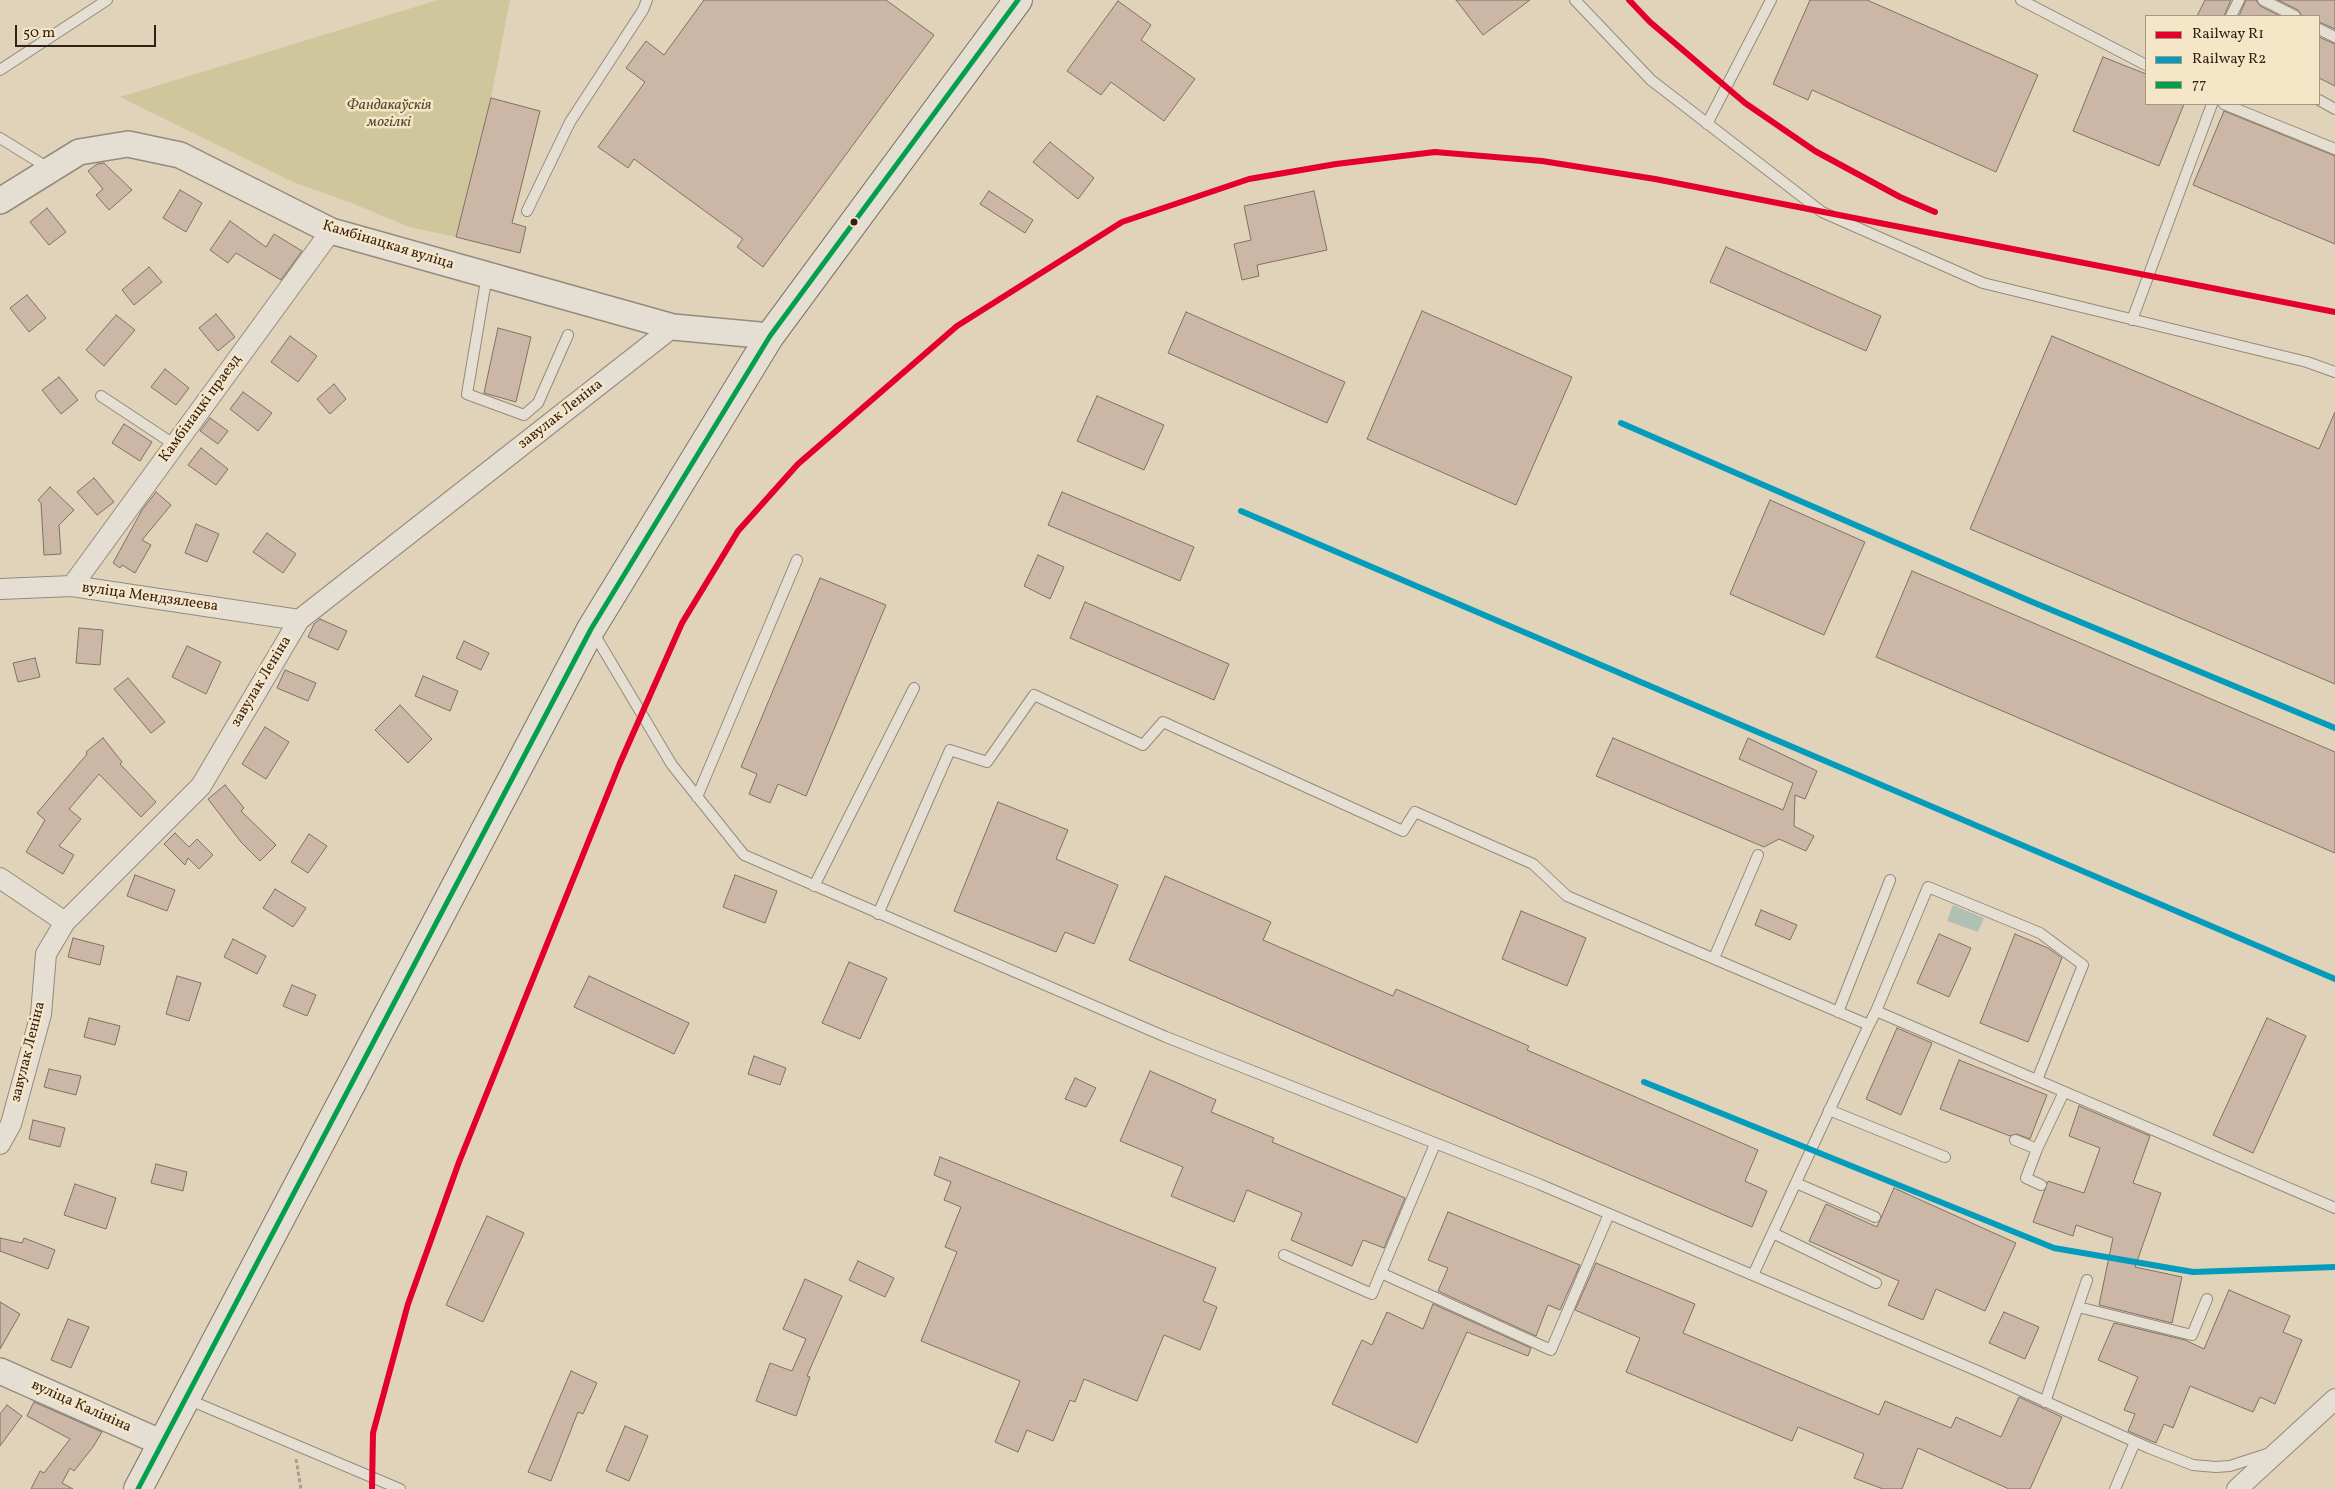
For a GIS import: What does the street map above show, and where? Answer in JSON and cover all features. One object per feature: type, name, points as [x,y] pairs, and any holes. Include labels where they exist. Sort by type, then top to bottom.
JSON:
[{"type":"main road","points":[[138,1489],[591,629],[770,336],[1018,0]]},
{"type":"street","name":"Камбінацкая вуліца","points":[[0,201],[78,152],[128,144],[180,155],[331,231],[674,327],[770,336]]},
{"type":"street","name":"Камбінацкі праезд","points":[[72,586],[331,231]]},
{"type":"street","name":"завулак Леніна","points":[[0,1144],[11,1124],[41,1014],[46,954],[65,922],[201,786],[299,620],[674,327]]},
{"type":"street","name":"вуліца Мендзялеева","points":[[0,589],[72,586],[299,620]]},
{"type":"street","points":[[0,878],[65,922]]},
{"type":"street","name":"вуліца Калініна","points":[[0,1371],[162,1443]]},
{"type":"street","points":[[2237,1489],[2335,1399]]},
{"type":"lane","points":[[0,70],[107,0]]},
{"type":"lane","points":[[527,211],[570,122],[643,10],[647,0]]},
{"type":"lane","points":[[1575,0],[1651,80],[1822,212],[1983,283],[2307,362],[2335,372]]},
{"type":"lane","points":[[1707,124],[1771,0]]},
{"type":"lane","points":[[2021,0],[2145,64]]},
{"type":"lane","points":[[2232,15],[2239,0]]},
{"type":"lane","points":[[2263,0],[2292,15]]},
{"type":"lane","points":[[2320,30],[2335,37]]},
{"type":"lane","points":[[2320,101],[2335,109]]},
{"type":"lane","points":[[2132,320],[2212,105]]},
{"type":"lane","points":[[2226,105],[2335,149]]},
{"type":"lane","points":[[0,138],[51,169]]},
{"type":"lane","points":[[487,275],[467,394],[524,415],[538,403],[568,336]]},
{"type":"lane","points":[[101,396],[175,445]]},
{"type":"lane","points":[[697,797],[797,560]]},
{"type":"lane","points":[[591,629],[672,765],[744,855],[1166,1037],[1609,1214],[2193,1465],[2230,1466],[2254,1460],[2283,1447]]},
{"type":"lane","points":[[814,886],[914,688]]},
{"type":"lane","points":[[878,914],[950,750],[987,762],[1034,695],[1143,745],[1163,722],[1403,831],[1415,812],[1532,864],[1567,896],[1869,1025]]},
{"type":"lane","points":[[1714,958],[1758,855]]},
{"type":"lane","points":[[1838,1012],[1890,880]]},
{"type":"lane","points":[[1753,1276],[1876,1011],[1928,887],[2040,933],[2083,965],[2037,1080]]},
{"type":"lane","points":[[1876,1011],[2335,1208]]},
{"type":"lane","points":[[2041,1185],[2026,1178],[2037,1148],[2064,1092]]},
{"type":"lane","points":[[1829,1110],[1945,1157]]},
{"type":"lane","points":[[2015,1140],[2037,1148]]},
{"type":"lane","points":[[1284,1255],[1372,1294],[1435,1144]]},
{"type":"lane","points":[[1796,1184],[1875,1217]]},
{"type":"lane","points":[[1381,1273],[1552,1350],[1609,1214]]},
{"type":"lane","points":[[1773,1233],[1876,1283]]},
{"type":"lane","points":[[2045,1402],[2087,1280]]},
{"type":"lane","points":[[2078,1307],[2192,1335],[2207,1299]]},
{"type":"lane","points":[[186,1398],[400,1489]]},
{"type":"lane","points":[[2115,1489],[2136,1442]]},
{"type":"path","points":[[293,1444],[301,1489]]},
{"type":"green space","name":"Фандакаўскія могілкі","points":[[438,0],[510,0],[491,98],[456,237],[409,227],[352,203],[293,182],[120,97]]},
{"type":"shaded area","points":[[1953,905],[1984,918],[1978,932],[1947,921]]},
{"type":"building","points":[[704,0],[886,0],[934,35],[763,267],[737,247],[743,239],[634,159],[628,168],[598,147],[645,82],[626,68],[646,41],[664,55]]},
{"type":"building","points":[[1456,0],[1530,0],[1483,35]]},
{"type":"building","points":[[1810,0],[1867,0],[2038,75],[1996,172],[1812,90],[1808,100],[1773,84]]},
{"type":"building","points":[[2205,0],[2231,0],[2224,15],[2198,15]]},
{"type":"building","points":[[2246,0],[2256,0],[2260,6],[2278,15],[2239,15]]},
{"type":"building","points":[[2278,0],[2335,0],[2335,29],[2320,22],[2320,15],[2301,15],[2298,10]]},
{"type":"building","points":[[1118,1],[1151,25],[1141,40],[1195,79],[1164,121],[1111,82],[1101,95],[1067,71]]},
{"type":"building","points":[[2320,37],[2335,44],[2335,86],[2320,78]]},
{"type":"building","points":[[2103,57],[2145,74],[2145,105],[2184,105],[2159,166],[2073,131]]},
{"type":"building","points":[[491,98],[540,111],[512,223],[526,227],[520,253],[456,237]]},
{"type":"building","points":[[2224,111],[2335,156],[2335,244],[2193,185]]},
{"type":"building","points":[[1050,142],[1094,178],[1078,199],[1033,162]]},
{"type":"building","points":[[104,163],[132,190],[109,210],[96,195],[103,189],[88,171],[97,164]]},
{"type":"building","points":[[180,190],[202,203],[186,232],[163,218]]},
{"type":"building","points":[[989,191],[1033,220],[1025,233],[980,204]]},
{"type":"building","points":[[1314,191],[1327,250],[1257,265],[1259,276],[1242,280],[1234,244],[1251,240],[1244,206]]},
{"type":"building","points":[[47,208],[66,232],[49,245],[30,222]]},
{"type":"building","points":[[230,221],[266,247],[274,234],[302,251],[281,280],[236,253],[228,263],[210,250]]},
{"type":"building","points":[[1726,247],[1881,316],[1866,351],[1710,282]]},
{"type":"building","points":[[149,267],[162,282],[134,305],[122,290]]},
{"type":"building","points":[[27,295],[46,318],[29,332],[10,308]]},
{"type":"building","points":[[1422,311],[1572,377],[1516,505],[1367,439]]},
{"type":"building","points":[[1186,312],[1345,382],[1327,423],[1168,353]]},
{"type":"building","points":[[216,314],[235,337],[218,351],[199,328]]},
{"type":"building","points":[[116,315],[135,330],[104,366],[86,350]]},
{"type":"building","points":[[498,328],[531,337],[516,402],[484,393]]},
{"type":"building","points":[[290,336],[317,356],[298,382],[271,362]]},
{"type":"building","points":[[2052,336],[2319,449],[2335,412],[2335,684],[1970,529]]},
{"type":"building","points":[[165,369],[189,388],[176,405],[151,387]]},
{"type":"building","points":[[59,377],[78,400],[61,414],[42,390]]},
{"type":"building","points":[[334,384],[346,399],[330,414],[317,399]]},
{"type":"building","points":[[243,392],[272,413],[258,431],[230,409]]},
{"type":"building","points":[[1097,396],[1164,425],[1144,470],[1077,441]]},
{"type":"building","points":[[210,418],[228,431],[218,444],[200,431]]},
{"type":"building","points":[[124,424],[152,442],[140,461],[112,443]]},
{"type":"building","points":[[201,448],[228,469],[216,485],[188,465]]},
{"type":"building","points":[[94,478],[114,502],[97,515],[77,492]]},
{"type":"building","points":[[50,487],[74,510],[59,525],[61,554],[44,555],[41,503],[38,500]]},
{"type":"building","points":[[156,492],[171,505],[142,540],[151,545],[135,573],[122,565],[120,568],[113,563],[142,510]]},
{"type":"building","points":[[1062,492],[1194,547],[1180,581],[1048,525]]},
{"type":"building","points":[[1770,500],[1865,542],[1824,635],[1730,594]]},
{"type":"building","points":[[196,524],[219,534],[207,562],[185,553]]},
{"type":"building","points":[[267,533],[296,554],[283,573],[253,552]]},
{"type":"building","points":[[1038,555],[1064,567],[1050,599],[1024,586]]},
{"type":"building","points":[[1912,571],[2335,752],[2335,853],[1876,657]]},
{"type":"building","points":[[820,578],[886,605],[806,796],[778,784],[770,803],[749,794],[757,774],[741,767]]},
{"type":"building","points":[[1085,602],[1229,664],[1214,700],[1070,638]]},
{"type":"building","points":[[320,619],[347,631],[338,650],[308,637],[314,624]]},
{"type":"building","points":[[79,628],[103,630],[100,665],[76,663]]},
{"type":"building","points":[[464,641],[489,653],[481,670],[456,658]]},
{"type":"building","points":[[187,646],[221,662],[206,694],[172,677]]},
{"type":"building","points":[[35,658],[40,677],[18,682],[13,663]]},
{"type":"building","points":[[285,670],[316,683],[308,701],[277,688]]},
{"type":"building","points":[[423,676],[458,691],[450,711],[415,696]]},
{"type":"building","points":[[128,678],[165,722],[151,733],[114,689]]},
{"type":"building","points":[[400,705],[432,739],[408,763],[375,730]]},
{"type":"building","points":[[265,727],[289,742],[266,779],[242,764]]},
{"type":"building","points":[[103,738],[122,762],[120,764],[156,802],[141,817],[99,774],[69,809],[81,819],[59,846],[74,855],[63,874],[26,852],[45,820],[37,813],[87,754],[86,752]]},
{"type":"building","points":[[1613,738],[1783,810],[1793,783],[1739,759],[1748,738],[1817,771],[1805,799],[1795,795],[1794,826],[1814,836],[1806,851],[1779,839],[1764,847],[1596,776]]},
{"type":"building","points":[[225,785],[244,808],[241,811],[276,845],[260,861],[241,842],[208,799]]},
{"type":"building","points":[[998,802],[1068,830],[1056,859],[1118,885],[1094,944],[1065,932],[1056,952],[954,911]]},
{"type":"building","points":[[175,833],[189,847],[197,839],[213,855],[199,869],[188,858],[185,865],[164,844]]},
{"type":"building","points":[[309,834],[327,846],[308,873],[291,862]]},
{"type":"building","points":[[135,875],[175,890],[167,911],[127,896]]},
{"type":"building","points":[[735,875],[777,891],[765,923],[723,907]]},
{"type":"building","points":[[1165,876],[1271,922],[1263,940],[1393,996],[1396,989],[1529,1046],[1527,1050],[1758,1150],[1745,1181],[1767,1191],[1752,1227],[1129,960]]},
{"type":"building","points":[[275,889],[306,908],[293,927],[263,908]]},
{"type":"building","points":[[1761,910],[1797,925],[1790,940],[1755,925]]},
{"type":"building","points":[[1521,911],[1586,938],[1567,986],[1502,959]]},
{"type":"building","points":[[1939,934],[1971,948],[1949,997],[1917,983]]},
{"type":"building","points":[[2015,934],[2048,948],[2062,958],[2028,1042],[1980,1023]]},
{"type":"building","points":[[73,938],[104,946],[100,965],[68,957]]},
{"type":"building","points":[[233,939],[266,956],[257,974],[224,957]]},
{"type":"building","points":[[849,962],[887,978],[860,1039],[822,1023]]},
{"type":"building","points":[[177,976],[201,983],[189,1021],[166,1014]]},
{"type":"building","points":[[589,976],[689,1023],[674,1054],[574,1007]]},
{"type":"building","points":[[292,985],[316,995],[307,1016],[283,1006]]},
{"type":"building","points":[[89,1018],[120,1026],[115,1045],[84,1037]]},
{"type":"building","points":[[2267,1018],[2306,1036],[2253,1153],[2213,1135]]},
{"type":"building","points":[[1897,1028],[1932,1043],[1901,1115],[1866,1099]]},
{"type":"building","points":[[754,1056],[786,1068],[780,1085],[748,1074]]},
{"type":"building","points":[[1959,1060],[2047,1095],[2030,1139],[2017,1134],[2010,1136],[1940,1109]]},
{"type":"building","points":[[49,1069],[81,1076],[76,1095],[44,1087]]},
{"type":"building","points":[[1150,1071],[1216,1100],[1211,1112],[1274,1138],[1272,1142],[1405,1198],[1384,1248],[1363,1240],[1352,1266],[1291,1240],[1302,1213],[1247,1190],[1234,1222],[1171,1196],[1183,1167],[1120,1141]]},
{"type":"building","points":[[1075,1078],[1096,1088],[1086,1107],[1065,1099]]},
{"type":"building","points":[[2079,1106],[2150,1136],[2133,1183],[2161,1193],[2135,1267],[2182,1277],[2172,1323],[2099,1305],[2113,1238],[2076,1225],[2073,1236],[2033,1222],[2048,1181],[2084,1193],[2100,1148],[2069,1136]]},
{"type":"building","points":[[33,1120],[65,1128],[60,1147],[29,1139]]},
{"type":"building","points":[[940,1157],[1216,1268],[1203,1301],[1217,1307],[1200,1350],[1164,1335],[1137,1401],[1084,1379],[1075,1402],[1070,1400],[1053,1441],[1027,1430],[1018,1452],[995,1442],[1020,1381],[921,1341],[957,1252],[945,1247],[961,1207],[944,1200],[951,1182],[934,1175]]},
{"type":"building","points":[[156,1164],[187,1172],[183,1191],[151,1183]]},
{"type":"building","points":[[75,1184],[116,1198],[106,1229],[64,1215]]},
{"type":"building","points":[[1894,1188],[2016,1243],[1985,1311],[1936,1289],[1923,1320],[1888,1305],[1899,1281],[1809,1241],[1826,1204],[1877,1227]]},
{"type":"building","points":[[1448,1212],[1580,1265],[1560,1310],[1548,1305],[1536,1336],[1438,1291],[1448,1268],[1428,1260]]},
{"type":"building","points":[[487,1216],[524,1233],[483,1322],[446,1305]]},
{"type":"building","points":[[0,1238],[22,1243],[24,1238],[55,1250],[48,1269],[0,1251]]},
{"type":"building","points":[[858,1261],[894,1278],[885,1297],[849,1280]]},
{"type":"building","points":[[1596,1263],[1695,1304],[1683,1333],[1879,1415],[1885,1401],[1951,1428],[1956,1417],[2001,1437],[2019,1397],[2062,1417],[2030,1489],[2009,1489],[1918,1448],[1902,1489],[1883,1489],[1854,1478],[1864,1454],[1798,1427],[1792,1441],[1626,1372],[1640,1338],[1575,1310]]},
{"type":"building","points":[[805,1279],[842,1296],[807,1376],[810,1377],[796,1416],[756,1401],[770,1363],[792,1371],[806,1339],[783,1329]]},
{"type":"building","points":[[2229,1290],[2290,1316],[2283,1332],[2302,1340],[2275,1404],[2260,1397],[2253,1412],[2190,1386],[2173,1428],[2164,1424],[2156,1443],[2128,1431],[2135,1414],[2124,1410],[2138,1377],[2098,1360],[2114,1323],[2185,1340],[2204,1349]]},
{"type":"building","points":[[0,1302],[20,1314],[0,1349]]},
{"type":"building","points":[[1433,1304],[1531,1348],[1528,1356],[1467,1332],[1417,1443],[1332,1404],[1362,1340],[1372,1345],[1387,1312],[1423,1329]]},
{"type":"building","points":[[2004,1312],[2039,1327],[2025,1359],[1989,1343]]},
{"type":"building","points":[[68,1319],[89,1327],[71,1368],[51,1360]]},
{"type":"building","points":[[571,1371],[597,1383],[583,1414],[578,1412],[551,1481],[528,1472]]},
{"type":"building","points":[[34,1402],[102,1432],[74,1471],[70,1468],[62,1483],[73,1489],[31,1489],[40,1471],[44,1473],[70,1439],[27,1416]]},
{"type":"building","points":[[7,1405],[22,1416],[0,1446],[0,1414]]},
{"type":"building","points":[[625,1426],[648,1436],[629,1481],[606,1471]]},
{"type":"rail line","name":"R1","points":[[1629,0],[1650,22],[1745,103],[1815,151],[1900,197],[1935,212]]},
{"type":"rail line","name":"R1","points":[[372,1489],[373,1433],[408,1304],[459,1162],[620,763],[682,623],[738,531],[798,464],[957,326],[1122,222],[1249,179],[1336,164],[1435,152],[1542,161],[1655,179],[2335,312]]},
{"type":"rail line","name":"R2","points":[[1621,423],[2030,601],[2335,728]]},
{"type":"rail line","name":"R2","points":[[1241,511],[2335,979]]},
{"type":"rail line","name":"R2","points":[[1644,1082],[2054,1248],[2193,1272],[2335,1267]]},
{"type":"transit line","name":"77","points":[[138,1489],[591,629],[770,336],[1018,0]]}]
